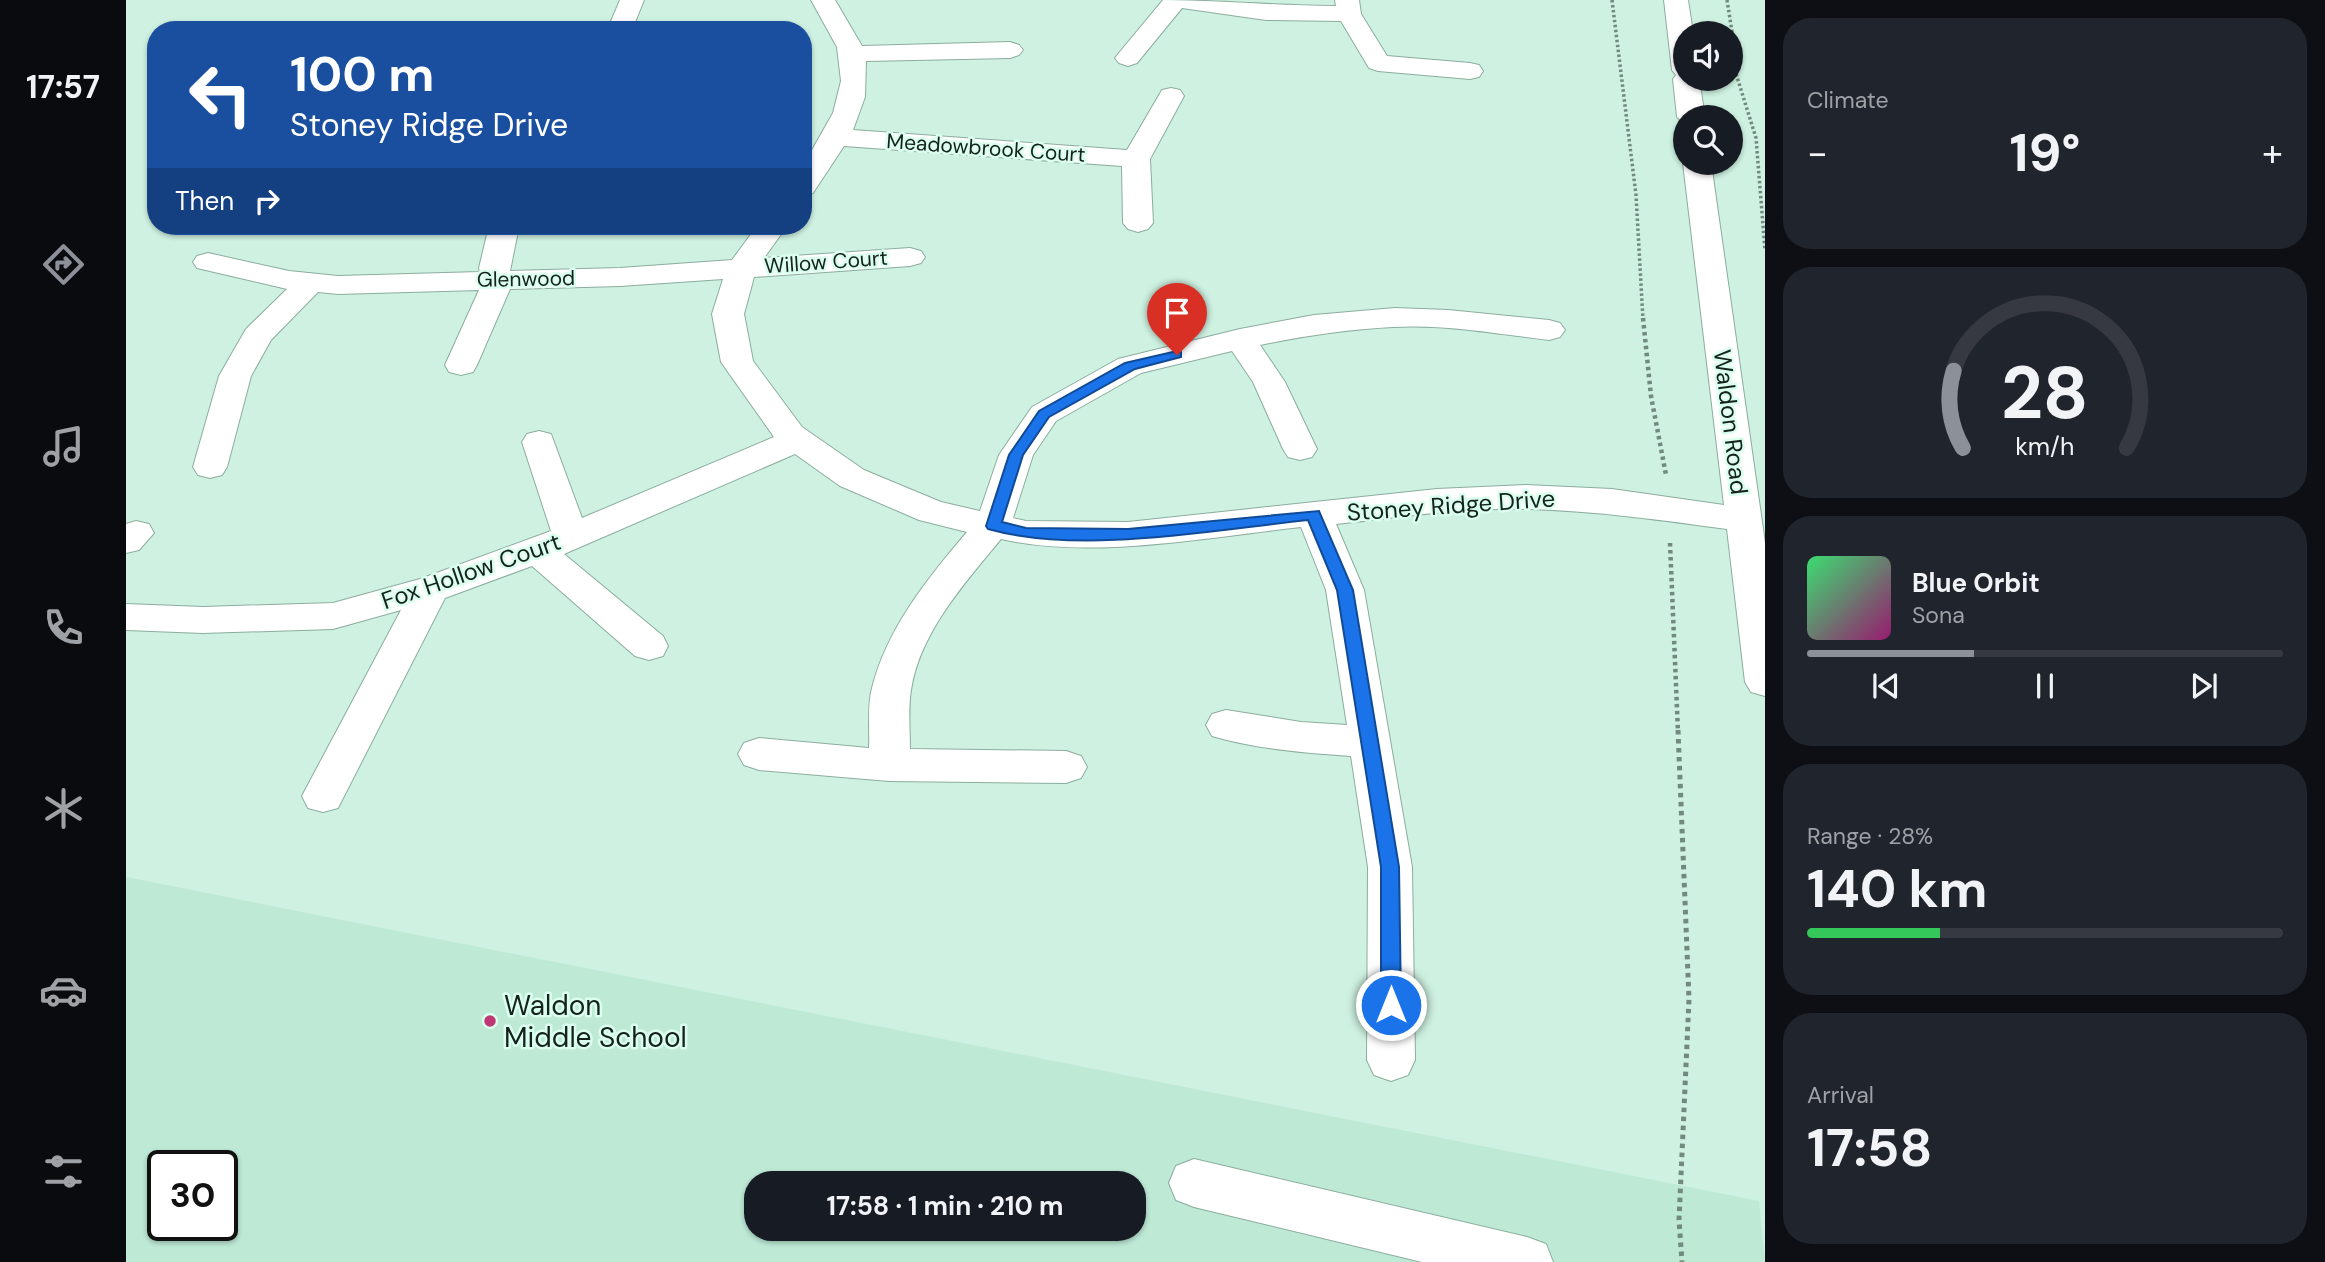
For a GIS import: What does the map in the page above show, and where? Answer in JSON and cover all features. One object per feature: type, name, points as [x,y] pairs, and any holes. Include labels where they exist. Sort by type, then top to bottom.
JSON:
[{"type":"street","points":[[624,21],[632,0]]},
{"type":"street","points":[[812,174],[834,141],[851,98],[854,64],[823,0]]},
{"type":"street","points":[[1128,58],[1175,0],[1266,13],[1348,7],[1378,63],[1470,71]]},
{"type":"street","points":[[1676,0],[1679,21]]},
{"type":"street","points":[[850,54],[1010,50]]},
{"type":"street","points":[[1138,223],[1136,159],[1171,96]]},
{"type":"street","name":"Meadowbrook Court","points":[[812,140],[1136,159]]},
{"type":"street","name":"Waldon Road","points":[[1699,175],[1765,682]]},
{"type":"street","points":[[461,365],[499,280],[494,268],[502,235]]},
{"type":"street","name":"Stoney Ridge Drive","points":[[765,235],[742,267],[729,314],[737,362],[783,425],[798,440],[852,478],[932,512],[1026,533],[1128,534],[1437,501],[1526,496],[1583,498],[1744,520]]},
{"type":"street","name":"Willow Court","points":[[742,267],[910,257]]},
{"type":"street","name":"Glenwood","points":[[208,262],[300,281],[338,285],[620,277],[742,267]]},
{"type":"street","points":[[210,467],[235,376],[257,336],[300,281]]},
{"type":"street","points":[[889,765],[891,691],[904,651],[937,593],[993,526],[1016,455],[1044,414],[1130,366],[1240,339],[1314,325],[1395,317],[1448,319],[1549,330]]},
{"type":"street","points":[[1240,339],[1269,382],[1300,449]]},
{"type":"street","name":"Fox Hollow Court","points":[[126,617],[203,620],[333,616],[431,589],[554,544],[798,440]]},
{"type":"street","points":[[540,442],[554,544],[649,646]]},
{"type":"street","points":[[1314,514],[1345,590],[1390,867],[1391,1060]]},
{"type":"street","points":[[323,796],[431,589]]},
{"type":"street","points":[[1226,725],[1301,737],[1370,742]]},
{"type":"street","points":[[759,754],[889,765],[1066,767]]},
{"type":"street","points":[[1194,1183],[1527,1262]]},
{"type":"path","points":[[1612,0],[1636,195],[1639,278],[1651,396],[1668,486],[1689,999],[1679,1220],[1682,1262]]},
{"type":"path","points":[[1727,0],[1732,64],[1756,138],[1765,250]]},
{"type":"shaded area","name":"Waldon Middle School","points":[[126,877],[1759,1201],[1765,1262],[126,1262]]},
{"type":"place","name":"Waldon Middle School","points":[[490,1021]]},
{"type":"route","points":[[1177,355],[1130,366],[1044,414],[1016,455],[993,526],[1026,533],[1128,534],[1314,514],[1345,590],[1390,867],[1391,1005]]}]
